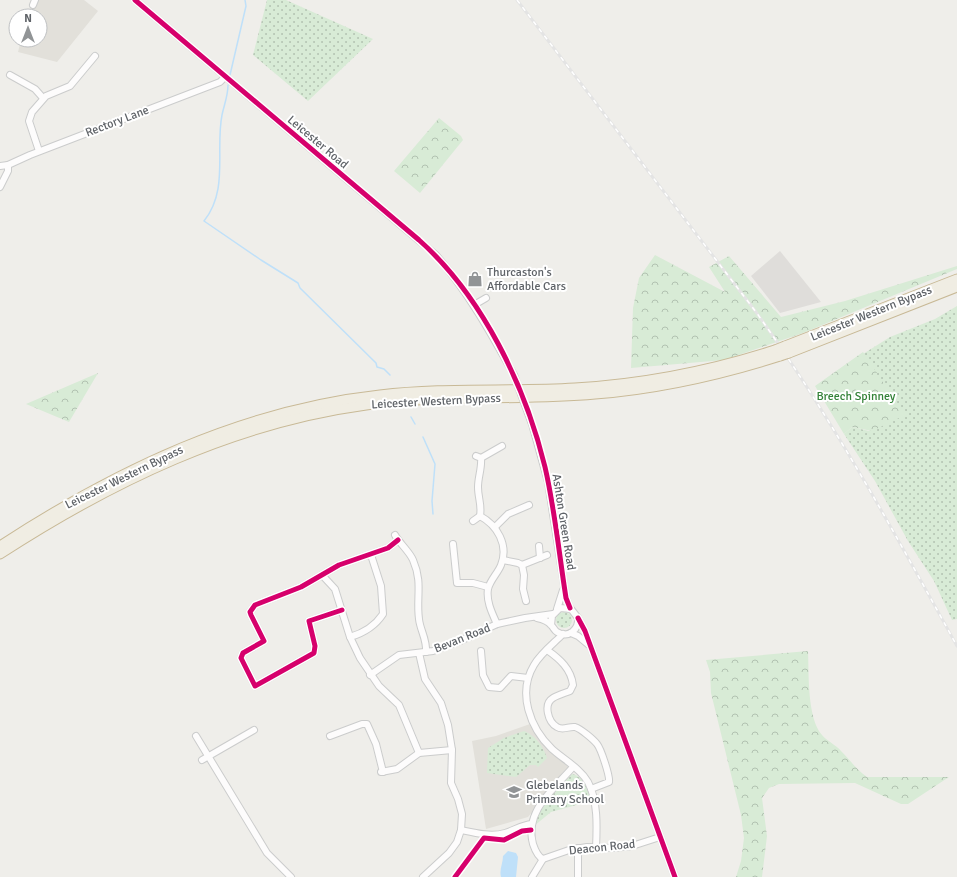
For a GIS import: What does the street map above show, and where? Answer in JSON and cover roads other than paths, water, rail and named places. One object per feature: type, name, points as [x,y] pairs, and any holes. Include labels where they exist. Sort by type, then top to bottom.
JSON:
[{"type":"highway","name":"Leicester Western Bypass","points":[[787,349],[957,279]]},
{"type":"highway","name":"Leicester Western Bypass","points":[[787,349],[957,287]]},
{"type":"highway","points":[[777,353],[787,349]]},
{"type":"highway","name":"Leicester Western Bypass","points":[[0,546],[64,505],[135,468],[201,440],[271,417],[334,402],[391,394],[576,388],[648,381],[777,353]]},
{"type":"highway","name":"Leicester Western Bypass","points":[[0,554],[82,504],[151,469],[204,447],[286,421],[333,410],[398,401],[490,397],[539,397],[614,392],[694,380],[777,353]]},
{"type":"street","name":"Leicester Road","points":[[135,0],[436,255],[475,307]]},
{"type":"street","points":[[40,151],[29,121],[32,112],[42,98],[70,86],[95,55]]},
{"type":"street","points":[[12,85],[13,77],[35,89],[42,98]]},
{"type":"street","name":"Rectory Lane","points":[[0,166],[8,165],[40,151],[220,82],[225,77]]},
{"type":"street","points":[[0,188],[8,171],[8,165]]},
{"type":"street","points":[[475,307],[486,298]]},
{"type":"street","name":"Ashton Green Road","points":[[475,307],[514,375],[532,424],[548,482],[564,584],[570,608],[575,612],[591,647],[675,877]]},
{"type":"street","points":[[473,521],[480,516],[482,505],[478,486],[482,468],[479,457],[502,446]]},
{"type":"street","points":[[495,527],[508,514],[529,505]]},
{"type":"street","points":[[480,516],[495,527],[502,543],[503,560],[488,587],[489,605],[497,624]]},
{"type":"street","points":[[342,610],[309,620],[315,647],[314,653],[255,686],[241,658],[243,653],[264,641],[250,612],[253,607],[263,601],[301,587],[338,565],[388,548],[396,537],[410,555],[416,570],[420,590],[419,621],[426,640],[426,652]]},
{"type":"street","points":[[453,544],[458,561],[458,585],[473,583],[488,587]]},
{"type":"street","points":[[522,565],[543,556],[539,546]]},
{"type":"street","points":[[350,637],[368,630],[376,624],[383,614],[381,586],[370,555]]},
{"type":"street","points":[[503,560],[518,562],[522,565],[524,575],[523,589],[526,601]]},
{"type":"street","points":[[322,575],[335,589],[350,637],[370,676],[386,694],[399,705],[419,753]]},
{"type":"street","name":"Ashton Green Road","points":[[554,644],[553,628],[555,612],[564,584]]},
{"type":"street","points":[[555,612],[564,607],[570,608]]},
{"type":"street","name":"Bevan Road","points":[[370,676],[399,655],[426,652],[460,641],[497,624],[555,612]]},
{"type":"street","points":[[535,617],[563,634],[571,633],[578,636],[591,647]]},
{"type":"street","points":[[571,633],[578,625],[578,618]]},
{"type":"street","points":[[563,634],[534,665],[528,678],[526,696],[533,724],[547,743],[583,775],[592,789],[596,814],[596,848]]},
{"type":"street","points":[[547,650],[564,664],[575,688],[553,698],[550,701],[547,712],[557,727],[562,729],[572,724],[598,744],[609,774],[609,782],[592,789]]},
{"type":"street","points":[[481,651],[479,668],[487,685],[491,688],[500,688],[511,676],[528,678]]},
{"type":"street","points":[[420,653],[425,679],[437,696],[445,713],[452,750],[450,780],[460,805],[461,830],[457,842],[449,853],[423,877]]},
{"type":"street","points":[[330,736],[362,724],[367,724],[379,751],[382,772],[397,769],[419,753],[452,750]]},
{"type":"street","points":[[205,759],[254,730]]},
{"type":"street","points":[[196,736],[205,759],[267,853],[291,877]]},
{"type":"street","points":[[532,877],[543,859],[539,856],[534,847],[531,833],[532,824],[539,806],[573,767]]},
{"type":"street","points":[[461,830],[480,834],[502,834],[519,826],[532,824]]},
{"type":"street","name":"Deacon Road","points":[[543,859],[578,848],[609,849],[632,846],[660,838]]},
{"type":"street","points":[[578,848],[578,877]]},
{"type":"water","points":[[508,851],[516,853],[518,857],[516,877],[501,877],[500,872],[503,856]]},
{"type":"waterway","points":[[230,75],[246,6],[245,0]]},
{"type":"waterway","points":[[228,85],[220,128],[219,183],[212,209],[204,221],[298,283],[300,288],[376,363],[377,367],[384,369],[390,375]]},
{"type":"waterway","points":[[411,417],[415,424]]},
{"type":"waterway","points":[[423,437],[435,464],[432,501],[433,514]]},
{"type":"railway","points":[[517,0],[756,312],[784,352],[811,393],[861,476],[957,646]]},
{"type":"place","name":"Thurcaston's Affordable Cars","points":[[475,279]]},
{"type":"place","name":"Glebelands Primary School","points":[[514,792]]},
{"type":"park label","name":"Breech Spinney","points":[[856,396]]}]
